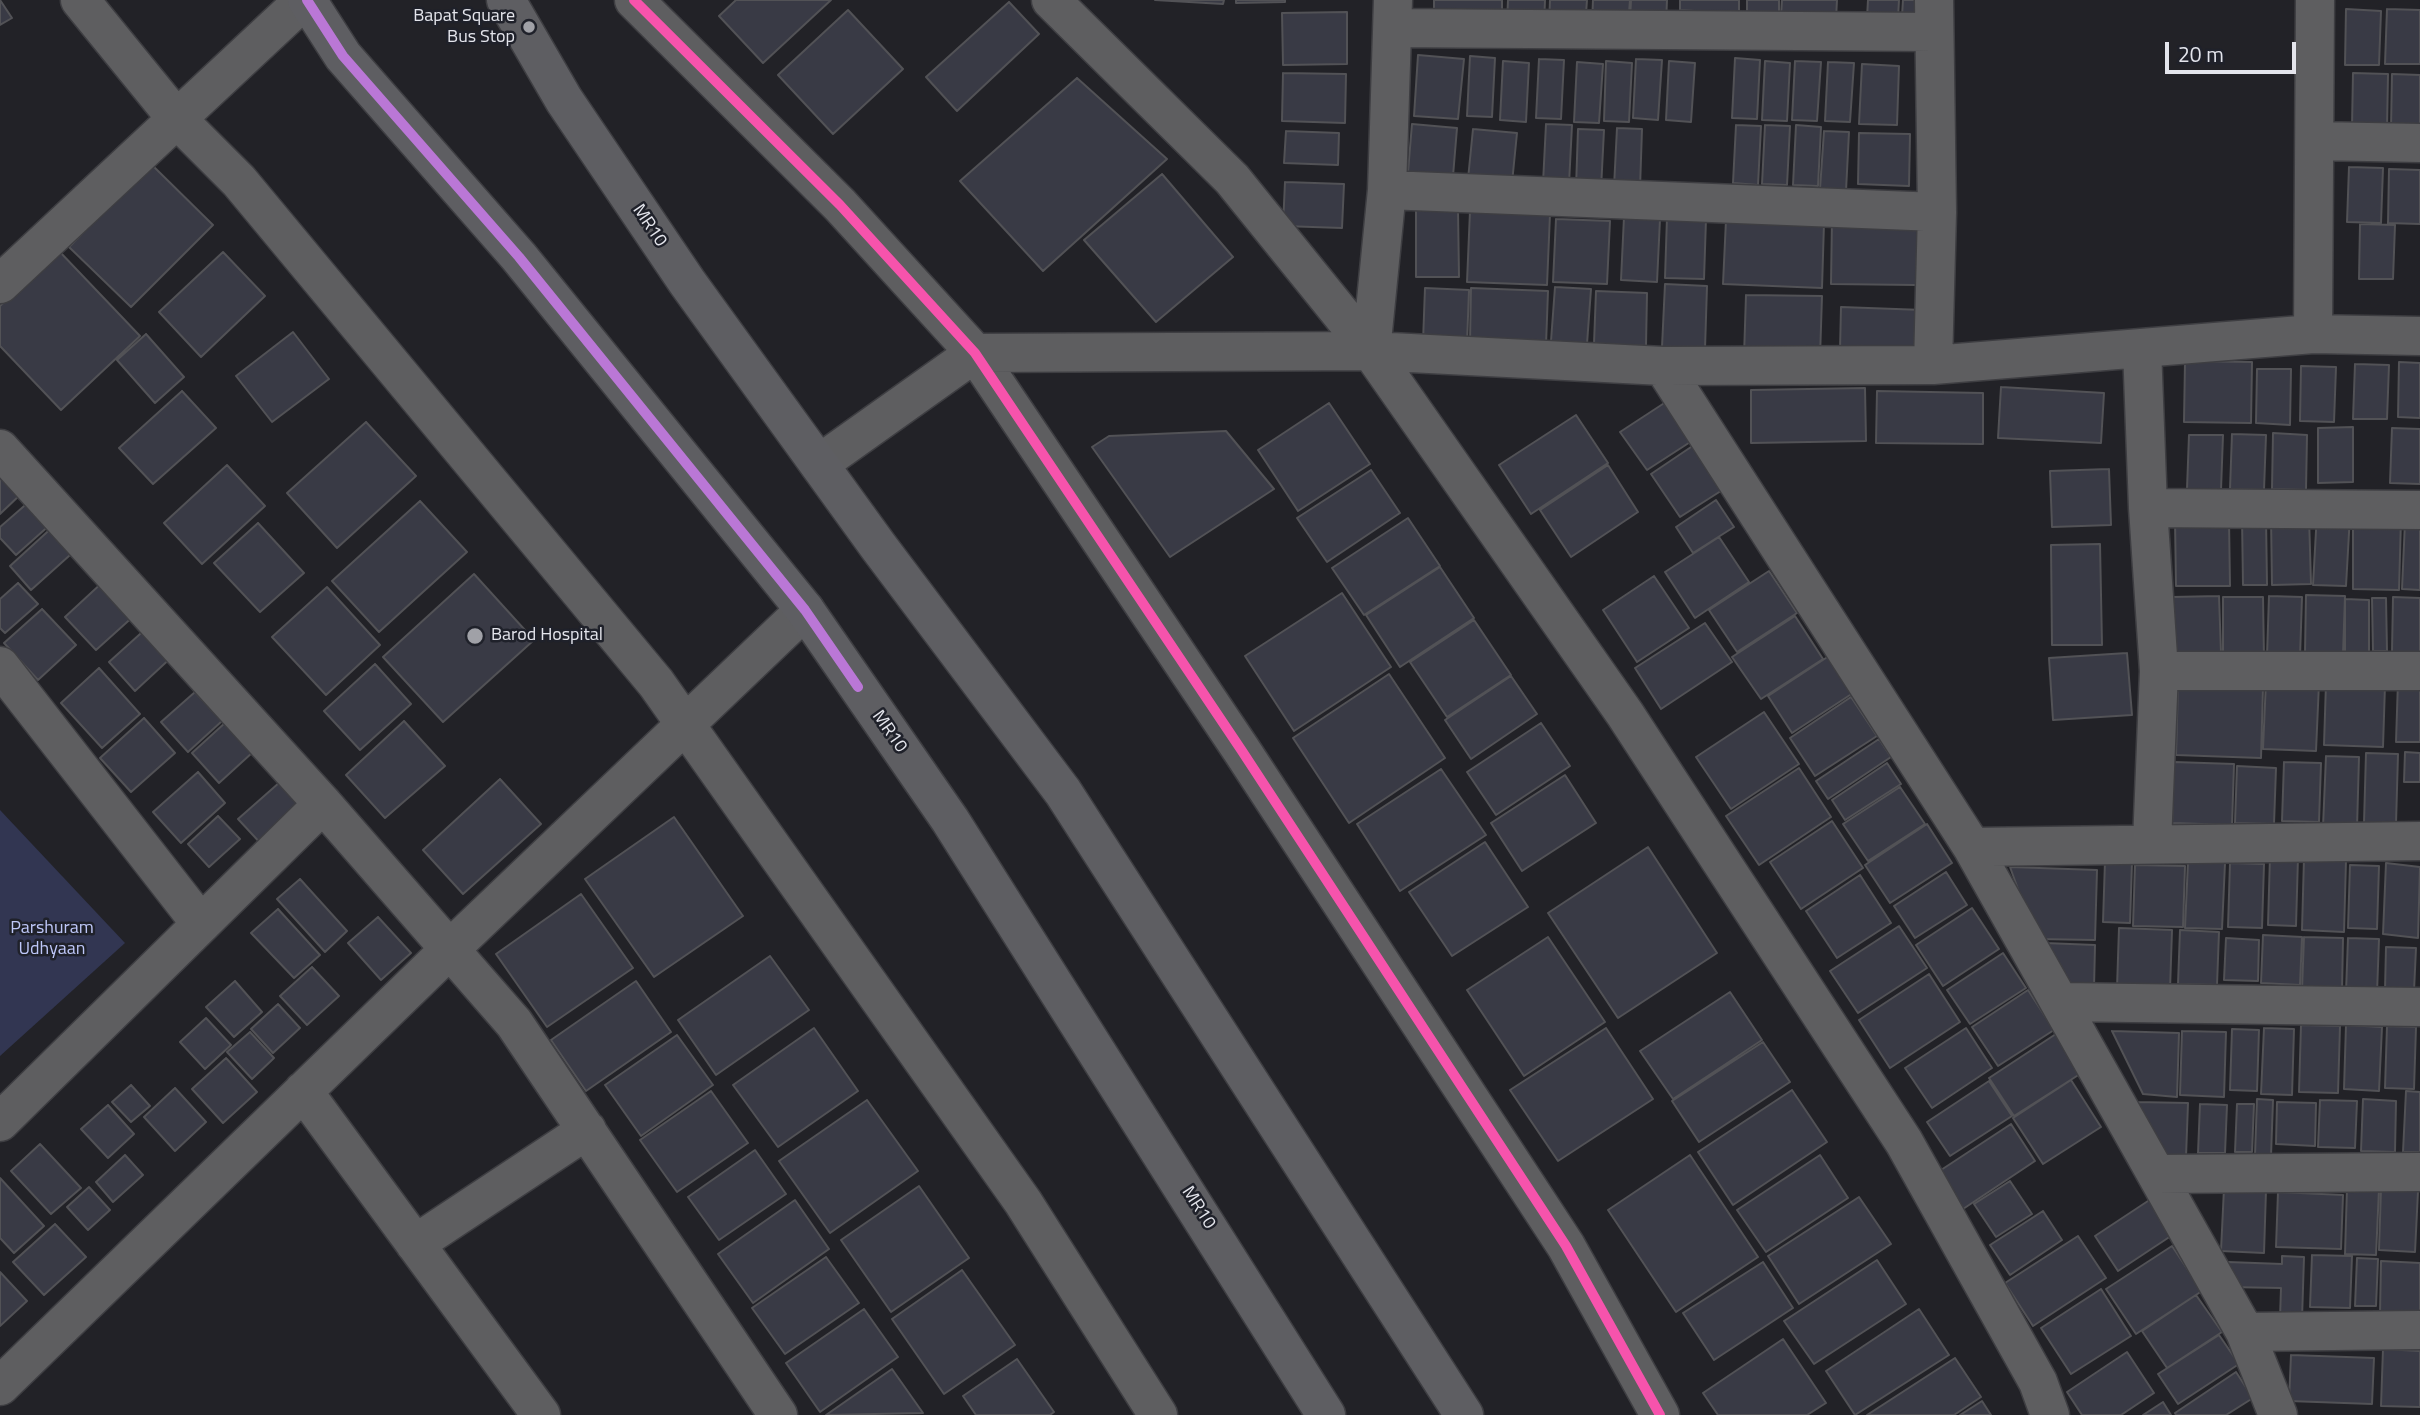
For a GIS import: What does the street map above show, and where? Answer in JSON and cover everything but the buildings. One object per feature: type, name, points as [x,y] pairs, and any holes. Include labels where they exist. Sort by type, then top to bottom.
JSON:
[{"type":"main road","name":"MR10","points":[[305,0],[343,56],[519,257],[805,610],[950,820],[1326,1415]]},
{"type":"main road","name":"MR10","points":[[506,0],[564,100],[687,282],[1063,792],[1464,1415]]},
{"type":"street","points":[[80,0],[176,118],[239,181],[656,683],[1023,1202],[1158,1415]]},
{"type":"street","points":[[0,284],[305,0]]},
{"type":"street","points":[[634,0],[840,205],[975,353],[1249,763],[1566,1246],[1660,1415]]},
{"type":"street","points":[[1051,0],[1232,179],[1371,351],[1625,714],[1904,1142],[2038,1382],[2050,1415]]},
{"type":"street","points":[[2313,334],[2315,0]]},
{"type":"street","points":[[1371,351],[1387,190],[1393,14],[1934,16],[1937,212],[1933,365]]},
{"type":"street","points":[[2316,141],[2420,142]]},
{"type":"street","points":[[1387,190],[1937,212]]},
{"type":"street","points":[[819,464],[975,353],[1371,351],[1663,366],[1933,365],[2313,334],[2420,336]]},
{"type":"street","points":[[2142,348],[2148,508],[2159,671],[2152,843]]},
{"type":"street","points":[[1663,366],[1972,847],[2245,1332],[2277,1415]]},
{"type":"street","points":[[0,449],[323,804],[514,1023],[778,1415]]},
{"type":"street","points":[[2148,508],[2420,510]]},
{"type":"street","points":[[0,1387],[450,949],[805,610]]},
{"type":"street","points":[[0,666],[201,924]]},
{"type":"street","points":[[2159,671],[2420,671]]},
{"type":"street","points":[[0,1122],[323,804]]},
{"type":"street","points":[[1972,847],[2420,841]]},
{"type":"street","points":[[2061,1002],[2420,1007]]},
{"type":"street","points":[[303,1091],[541,1415]]},
{"type":"street","points":[[415,1244],[587,1130]]},
{"type":"street","points":[[2157,1174],[2420,1172]]},
{"type":"street","points":[[2245,1332],[2420,1330]]},
{"type":"green space","name":"Parshuram Udhyaan","points":[[0,810],[125,943],[0,1056]]},
{"type":"transit line","points":[[307,0],[343,56],[519,257],[805,610],[858,687]]},
{"type":"transit line","points":[[634,0],[840,205],[975,353],[1242,751],[1566,1246],[1660,1415]]},
{"type":"place","name":"Bapat Square Bus Stop","points":[[529,27]]},
{"type":"place","name":"Barod Hospital","points":[[475,636]]}]
